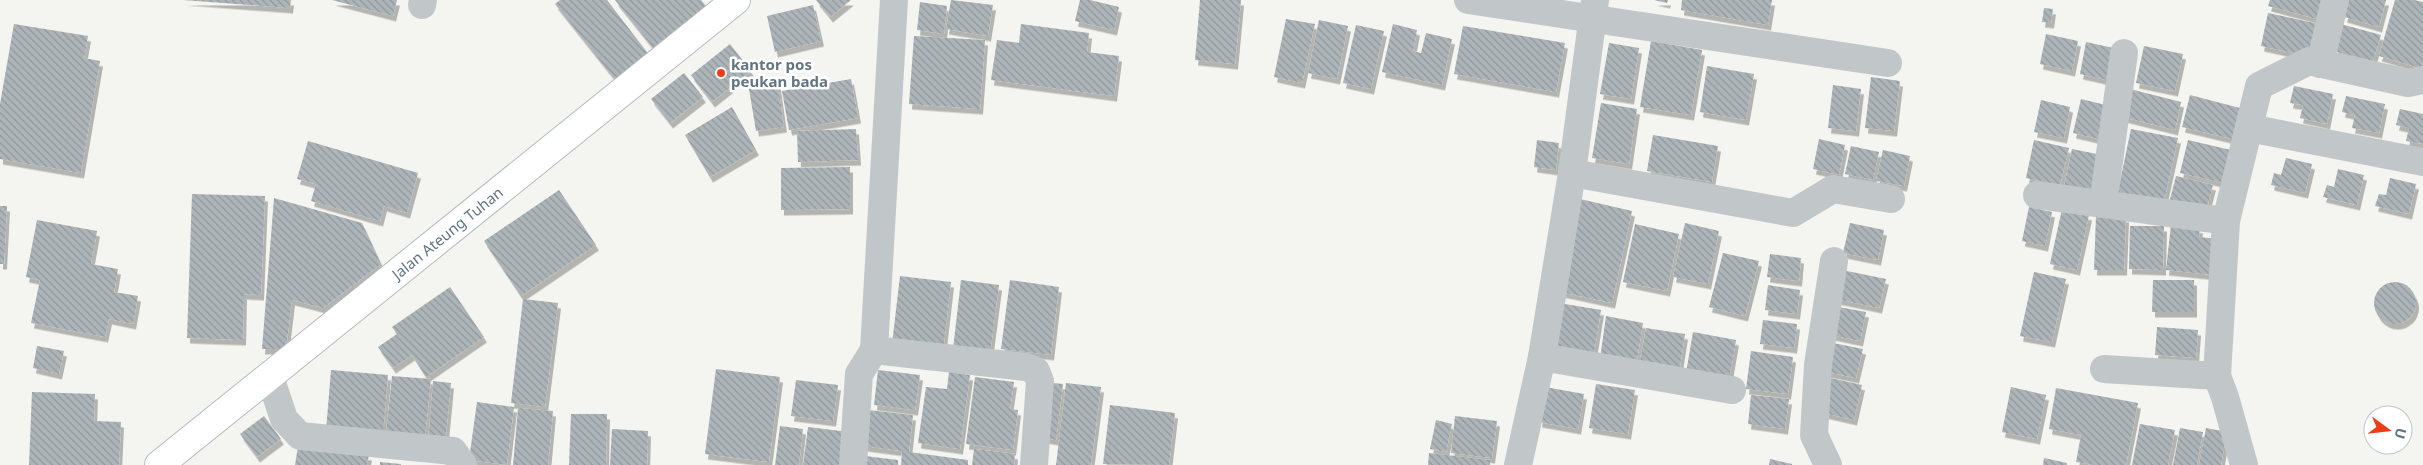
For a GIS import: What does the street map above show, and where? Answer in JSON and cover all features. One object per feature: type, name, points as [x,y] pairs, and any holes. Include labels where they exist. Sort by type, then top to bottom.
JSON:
[{"type":"street","name":"Jalan Ateung Tuhan","points":[[159,465],[180,456],[270,377],[736,0]]},
{"type":"street","points":[[853,465],[859,374],[874,350],[894,0]]},
{"type":"street","points":[[1468,0],[1593,10],[1888,63]]},
{"type":"street","points":[[2320,64],[2335,0]]},
{"type":"street","points":[[1518,465],[1542,357],[1572,173],[1593,10]]},
{"type":"street","points":[[2103,204],[2124,53]]},
{"type":"street","points":[[2244,465],[2225,397],[2217,376],[2226,222],[2259,86],[2308,61],[2408,83],[2423,80]]},
{"type":"street","points":[[2249,128],[2423,162]]},
{"type":"street","points":[[1572,173],[1793,213],[1833,189],[1891,199]]},
{"type":"street","points":[[2037,195],[2226,222]]},
{"type":"street","points":[[1828,465],[1814,435],[1818,365],[1834,261]]},
{"type":"street","points":[[874,350],[1026,367],[1036,371],[1040,382],[1034,465]]},
{"type":"street","points":[[1542,357],[1732,390]]},
{"type":"street","points":[[2104,369],[2217,376]]},
{"type":"street","points":[[270,377],[284,420],[300,436],[453,451],[463,465]]},
{"type":"building","points":[[183,0],[291,0],[290,8]]},
{"type":"building","points":[[332,0],[397,0],[393,16]]},
{"type":"building","points":[[560,0],[607,0],[650,56],[617,82],[555,4]]},
{"type":"building","points":[[615,0],[701,0],[707,7],[654,49]]},
{"type":"building","points":[[816,0],[851,0],[830,17]]},
{"type":"building","points":[[951,0],[993,5],[988,36],[946,29]]},
{"type":"building","points":[[1080,0],[1090,0],[1119,7],[1114,30],[1075,21]]},
{"type":"building","points":[[1200,0],[1241,0],[1235,64],[1195,60]]},
{"type":"building","points":[[1654,0],[1668,0],[1667,3]]},
{"type":"building","points":[[1682,0],[1772,0],[1768,25],[1681,10]]},
{"type":"building","points":[[2270,0],[2326,0],[2321,20],[2268,6]]},
{"type":"building","points":[[2349,0],[2386,0],[2379,27],[2344,17]]},
{"type":"building","points":[[2395,0],[2423,2],[2423,69],[2379,56]]},
{"type":"building","points":[[920,2],[947,6],[944,34],[917,30]]},
{"type":"building","points":[[813,5],[821,41],[775,52],[767,16]]},
{"type":"building","points":[[2044,8],[2053,9],[2051,23],[2042,22]]},
{"type":"building","points":[[2268,13],[2319,24],[2311,57],[2261,46]]},
{"type":"building","points":[[1286,19],[1315,24],[1302,83],[1274,77]]},
{"type":"building","points":[[1319,20],[1348,26],[1337,79],[1308,73]]},
{"type":"building","points":[[14,24],[88,36],[84,58],[100,61],[81,173],[0,159],[0,104]]},
{"type":"building","points":[[1021,24],[1089,33],[1087,52],[1119,56],[1114,96],[991,80],[997,40],[1019,43]]},
{"type":"building","points":[[1393,24],[1417,30],[1413,51],[1421,53],[1426,33],[1452,39],[1442,85],[1382,72]]},
{"type":"building","points":[[2341,24],[2381,35],[2373,61],[2334,51]]},
{"type":"building","points":[[1356,25],[1384,31],[1371,89],[1343,83]]},
{"type":"building","points":[[1463,26],[1565,43],[1556,92],[1454,74]]},
{"type":"building","points":[[2046,34],[2078,41],[2072,71],[2040,64]]},
{"type":"building","points":[[914,36],[985,40],[980,109],[909,104]]},
{"type":"building","points":[[1651,41],[1702,50],[1691,115],[1640,107]]},
{"type":"building","points":[[2086,42],[2118,49],[2111,81],[2080,74]]},
{"type":"building","points":[[1609,43],[1639,48],[1631,99],[1600,94]]},
{"type":"building","name":"kantor pos peukan bada","points":[[730,44],[751,71],[712,102],[691,75]]},
{"type":"building","points":[[2144,46],[2183,54],[2175,91],[2136,83]]},
{"type":"building","points":[[1707,66],[1754,74],[1746,120],[1700,112]]},
{"type":"building","points":[[684,73],[703,97],[670,123],[651,99]]},
{"type":"building","points":[[1871,77],[1900,81],[1894,131],[1865,128]]},
{"type":"building","points":[[777,78],[784,127],[756,131],[748,83]]},
{"type":"building","points":[[851,79],[858,118],[789,130],[782,91]]},
{"type":"building","points":[[1833,85],[1861,89],[1856,131],[1828,128]]},
{"type":"building","points":[[2294,86],[2333,94],[2327,124],[2300,118],[2303,105],[2290,103]]},
{"type":"building","points":[[2130,89],[2181,102],[2175,130],[2123,117]]},
{"type":"building","points":[[2190,95],[2240,108],[2232,139],[2182,127]]},
{"type":"building","points":[[2346,96],[2385,104],[2379,133],[2352,128],[2355,115],[2342,112]]},
{"type":"building","points":[[2081,99],[2110,106],[2103,140],[2073,133]]},
{"type":"building","points":[[2041,100],[2070,107],[2064,138],[2034,132]]},
{"type":"building","points":[[1601,103],[1637,109],[1629,164],[1592,158]]},
{"type":"building","points":[[732,107],[756,150],[710,177],[685,135]]},
{"type":"building","points":[[2400,109],[2423,114],[2423,144],[2406,141],[2409,128],[2396,125]]},
{"type":"building","points":[[856,129],[858,160],[798,162],[797,131]]},
{"type":"building","points":[[2131,129],[2178,138],[2163,206],[2117,196]]},
{"type":"building","points":[[1653,135],[1718,146],[1712,182],[1647,171]]},
{"type":"building","points":[[1819,139],[1845,145],[1839,175],[1813,169]]},
{"type":"building","points":[[1537,140],[1559,143],[1556,170],[1534,167]]},
{"type":"building","points":[[2034,140],[2069,148],[2060,185],[2026,178]]},
{"type":"building","points":[[2188,140],[2231,150],[2223,183],[2180,173]]},
{"type":"building","points":[[308,141],[418,173],[407,213],[384,206],[380,221],[311,201],[316,184],[297,179]]},
{"type":"building","points":[[1851,146],[1879,152],[1873,180],[1845,174]]},
{"type":"building","points":[[2072,149],[2102,155],[2094,192],[2064,186]]},
{"type":"building","points":[[1883,150],[1910,156],[1904,186],[1876,181]]},
{"type":"building","points":[[2286,158],[2312,164],[2305,193],[2271,185],[2274,173],[2281,175]]},
{"type":"building","points":[[850,167],[850,209],[781,210],[781,168]]},
{"type":"building","points":[[2338,169],[2364,175],[2357,205],[2323,197],[2327,185],[2334,187]]},
{"type":"building","points":[[2176,176],[2213,185],[2205,215],[2168,207]]},
{"type":"building","points":[[2390,178],[2416,184],[2409,214],[2375,206],[2379,194],[2386,195]]},
{"type":"building","points":[[559,190],[596,245],[521,296],[484,241]]},
{"type":"building","points":[[192,194],[265,196],[261,295],[244,294],[243,340],[187,338]]},
{"type":"building","points":[[274,198],[362,223],[381,264],[323,308],[292,300],[286,349],[262,349]]},
{"type":"building","points":[[1580,199],[1632,211],[1612,303],[1561,292]]},
{"type":"building","points":[[0,206],[7,206],[4,264],[0,264]]},
{"type":"building","points":[[2029,207],[2052,212],[2045,246],[2022,241]]},
{"type":"building","points":[[2062,209],[2089,215],[2077,270],[2050,264]]},
{"type":"building","points":[[2096,216],[2126,217],[2124,270],[2094,270]]},
{"type":"building","points":[[37,220],[97,231],[91,264],[118,269],[114,292],[138,296],[133,324],[109,319],[105,337],[31,323],[40,280],[26,277]]},
{"type":"building","points":[[1685,223],[1719,231],[1708,284],[1673,277]]},
{"type":"building","points":[[1850,223],[1884,230],[1878,260],[1843,253]]},
{"type":"building","points":[[1635,224],[1679,234],[1667,291],[1623,282]]},
{"type":"building","points":[[2171,225],[2200,228],[2199,237],[2218,239],[2214,275],[2166,270]]},
{"type":"building","points":[[2130,226],[2164,226],[2163,270],[2129,269]]},
{"type":"building","points":[[1723,253],[1759,261],[1745,316],[1709,307]]},
{"type":"building","points":[[1770,254],[1801,258],[1799,281],[1767,277]]},
{"type":"building","points":[[1842,270],[1886,279],[1879,308],[1836,299]]},
{"type":"building","points":[[2034,272],[2066,279],[2052,342],[2020,336]]},
{"type":"building","points":[[900,276],[951,282],[943,351],[892,344]]},
{"type":"building","points":[[961,280],[999,285],[990,354],[953,349]]},
{"type":"building","points":[[1010,280],[1059,287],[1051,355],[1001,349]]},
{"type":"building","points":[[2153,280],[2194,280],[2194,312],[2152,312]]},
{"type":"building","points":[[2391,282],[2399,282],[2410,288],[2416,303],[2410,318],[2399,324],[2391,324],[2380,318],[2374,307],[2374,299],[2380,288]]},
{"type":"building","points":[[1768,285],[1800,290],[1797,314],[1765,310]]},
{"type":"building","points":[[450,287],[484,337],[426,377],[412,355],[393,368],[378,347],[397,334],[392,327]]},
{"type":"building","points":[[523,299],[558,303],[545,407],[511,403]]},
{"type":"building","points":[[1559,303],[1601,310],[1593,359],[1552,352]]},
{"type":"building","points":[[1833,306],[1866,312],[1860,341],[1827,334]]},
{"type":"building","points":[[1606,316],[1643,323],[1636,365],[1600,359]]},
{"type":"building","points":[[1763,320],[1797,324],[1794,348],[1760,344]]},
{"type":"building","points":[[2157,327],[2198,330],[2196,358],[2155,355]]},
{"type":"building","points":[[1646,328],[1685,334],[1679,372],[1639,366]]},
{"type":"building","points":[[1693,332],[1736,340],[1729,380],[1686,373]]},
{"type":"building","points":[[1828,342],[1863,349],[1856,378],[1822,371]]},
{"type":"building","points":[[37,346],[64,351],[59,374],[33,368]]},
{"type":"building","points":[[1751,351],[1793,357],[1788,394],[1746,389]]},
{"type":"building","points":[[716,369],[780,377],[769,462],[705,454]]},
{"type":"building","points":[[331,370],[388,375],[383,436],[326,431]]},
{"type":"building","points":[[878,370],[920,375],[915,410],[874,405]]},
{"type":"building","points":[[949,372],[970,375],[960,449],[918,443],[926,387],[947,389]]},
{"type":"building","points":[[392,376],[431,379],[424,446],[385,442]]},
{"type":"building","points":[[975,377],[1014,382],[1010,409],[1018,410],[1013,450],[966,444]]},
{"type":"building","points":[[1826,377],[1862,385],[1854,420],[1819,412]]},
{"type":"building","points":[[796,380],[838,385],[833,421],[791,416]]},
{"type":"building","points":[[433,381],[451,383],[445,445],[428,443]]},
{"type":"building","points":[[1044,382],[1063,384],[1056,440],[1038,437]]},
{"type":"building","points":[[1066,383],[1101,387],[1091,465],[1056,465]]},
{"type":"building","points":[[1596,384],[1635,390],[1628,434],[1589,428]]},
{"type":"building","points":[[1545,387],[1584,394],[1578,429],[1539,422]]},
{"type":"building","points":[[2011,387],[2046,395],[2037,439],[2002,432]]},
{"type":"building","points":[[2056,388],[2138,403],[2126,465],[2094,465],[2076,462],[2081,435],[2049,429]]},
{"type":"building","points":[[32,392],[95,394],[94,421],[121,422],[119,465],[29,465]]},
{"type":"building","points":[[1751,395],[1789,399],[1785,429],[1748,424]]},
{"type":"building","points":[[477,402],[514,407],[507,465],[469,460]]},
{"type":"building","points":[[1110,405],[1175,413],[1169,465],[1103,464]]},
{"type":"building","points":[[518,408],[553,411],[548,465],[513,465]]},
{"type":"building","points":[[868,410],[913,415],[909,452],[968,460],[968,465],[901,465],[902,451],[864,446]]},
{"type":"building","points":[[571,414],[607,414],[606,465],[569,465]]},
{"type":"building","points":[[264,416],[281,439],[257,457],[240,434]]},
{"type":"building","points":[[1455,416],[1497,421],[1492,458],[1451,453]]},
{"type":"building","points":[[1436,420],[1452,424],[1446,452],[1430,449]]},
{"type":"building","points":[[2140,424],[2175,430],[2168,465],[2132,465]]},
{"type":"building","points":[[780,426],[803,429],[799,465],[775,465]]},
{"type":"building","points":[[808,427],[849,432],[845,465],[803,465]]},
{"type":"building","points":[[2180,428],[2203,432],[2197,465],[2173,465]]},
{"type":"building","points":[[2206,428],[2227,432],[2221,465],[2199,465]]},
{"type":"building","points":[[612,429],[648,431],[647,465],[610,465]]},
{"type":"building","points":[[298,446],[369,455],[367,465],[295,465]]},
{"type":"building","points":[[974,449],[1015,454],[1014,465],[972,465]]},
{"type":"building","points":[[1429,453],[1490,460],[1490,465],[1428,465]]},
{"type":"building","points":[[865,456],[898,460],[898,465],[864,465]]},
{"type":"building","points":[[2044,458],[2067,463],[2067,465],[2043,465]]},
{"type":"building","points":[[1770,459],[1792,464],[1792,465],[1769,465]]},
{"type":"building","points":[[380,462],[401,464],[401,465],[380,465]]},
{"type":"place","name":"kantor pos peukan bada","points":[[721,73]]}]
